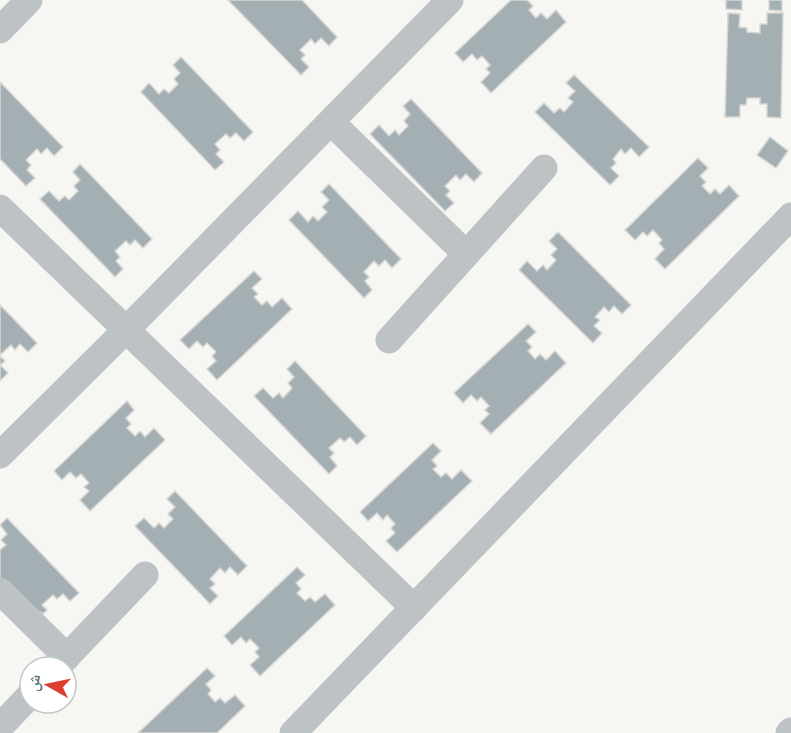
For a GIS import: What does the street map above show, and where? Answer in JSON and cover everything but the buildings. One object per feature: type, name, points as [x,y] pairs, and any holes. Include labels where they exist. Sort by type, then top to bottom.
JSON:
[{"type":"street","points":[[0,30],[29,0]]},
{"type":"street","points":[[0,455],[450,0]]},
{"type":"street","points":[[331,122],[466,254]]},
{"type":"street","points":[[389,340],[544,168]]},
{"type":"street","points":[[0,208],[414,608]]},
{"type":"street","points":[[293,733],[791,216]]},
{"type":"street","points":[[69,655],[145,575]]},
{"type":"street","points":[[0,591],[56,655]]},
{"type":"street","points":[[0,726],[18,707]]}]
